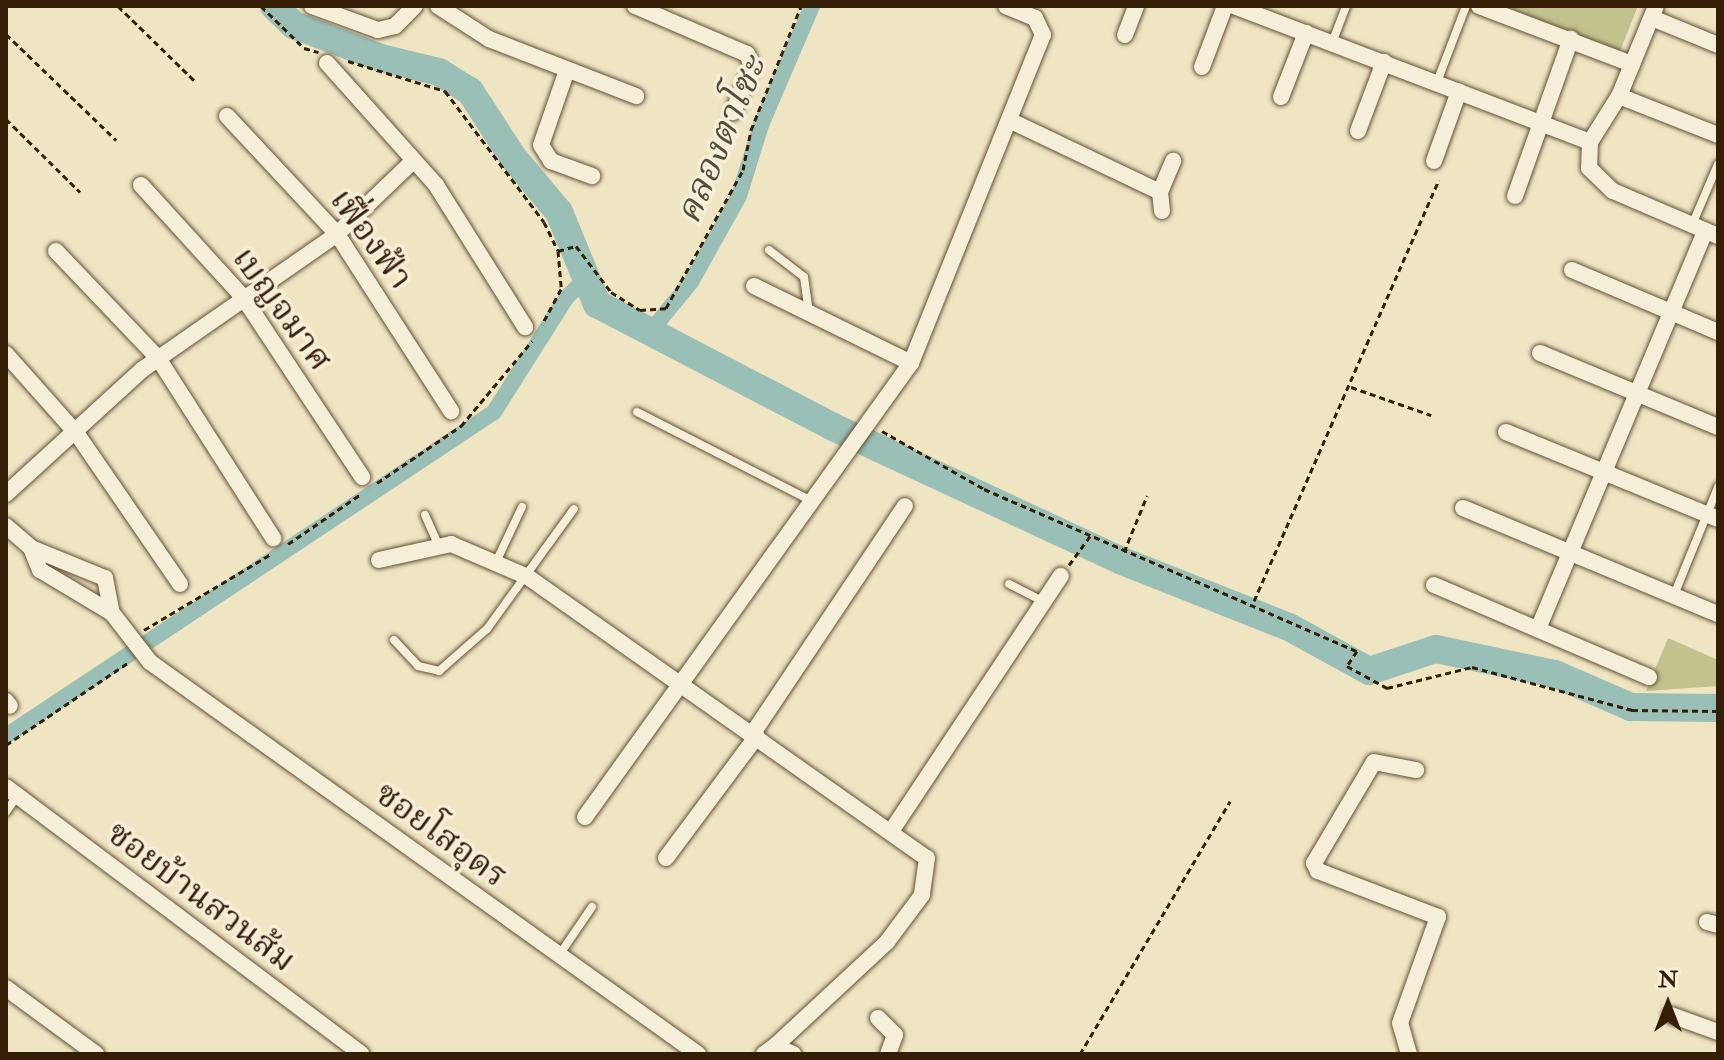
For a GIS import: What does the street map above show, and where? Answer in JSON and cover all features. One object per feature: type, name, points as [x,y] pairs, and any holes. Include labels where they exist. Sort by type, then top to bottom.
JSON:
[{"type":"street","points":[[312,6],[378,30],[395,26],[415,6]]},
{"type":"street","points":[[438,6],[489,39],[636,96]]},
{"type":"street","points":[[635,6],[751,59],[733,112]]},
{"type":"street","points":[[585,817],[742,604],[808,499],[855,443],[911,363],[1044,27],[1006,6]]},
{"type":"street","points":[[1125,35],[1136,6]]},
{"type":"street","points":[[1202,67],[1225,6]]},
{"type":"street","points":[[1234,6],[1590,142]]},
{"type":"street","points":[[1479,6],[1632,64]]},
{"type":"street","points":[[1538,629],[1705,231],[1598,179],[1589,168],[1590,142],[1619,96],[1654,12],[1718,45]]},
{"type":"street","points":[[1281,97],[1306,33]]},
{"type":"street","points":[[1515,196],[1571,39]]},
{"type":"street","points":[[1358,131],[1384,62]]},
{"type":"street","points":[[327,63],[436,185],[525,327]]},
{"type":"street","points":[[567,70],[541,145],[551,161],[592,176]]},
{"type":"street","points":[[1434,161],[1459,91]]},
{"type":"street","points":[[1619,96],[1718,135]]},
{"type":"street","name":"เฟื่องฟ้า","points":[[227,116],[337,234],[451,411]]},
{"type":"street","points":[[1009,120],[1160,192]]},
{"type":"street","points":[[6,494],[77,434],[158,358],[337,234],[413,161]]},
{"type":"street","points":[[1162,211],[1160,192],[1173,161]]},
{"type":"street","name":"เบญจมาศ","points":[[141,185],[243,297],[362,477]]},
{"type":"street","points":[[56,251],[158,358],[273,538]]},
{"type":"street","points":[[1572,270],[1718,332]]},
{"type":"street","points":[[754,286],[911,363]]},
{"type":"street","points":[[1540,353],[1637,396],[1718,427]]},
{"type":"street","points":[[6,354],[77,434],[180,584]]},
{"type":"street","points":[[1506,432],[1712,517]]},
{"type":"street","points":[[666,858],[755,734],[905,506]]},
{"type":"street","points":[[1463,508],[1718,614]]},
{"type":"street","points":[[6,526],[31,548],[105,578],[112,613]]},
{"type":"street","points":[[379,560],[438,544],[496,562],[528,577],[892,830],[927,858],[922,895],[887,942],[770,1050]]},
{"type":"street","points":[[31,548],[40,570],[112,613]]},
{"type":"street","points":[[892,830],[1061,576]]},
{"type":"street","points":[[1434,585],[1649,677]]},
{"type":"street","name":"ซอยโสอุดร","points":[[112,613],[147,658],[557,958],[698,1054]]},
{"type":"street","points":[[1409,1054],[1400,1023],[1438,917],[1318,871],[1314,863],[1374,762],[1416,770]]},
{"type":"street","name":"ซอยบ้านสวนส้ม","points":[[12,791],[361,1054]]},
{"type":"street","points":[[6,988],[96,1054]]},
{"type":"street","points":[[1671,1015],[1718,1032]]},
{"type":"street","points":[[878,1018],[895,1035],[888,1054]]},
{"type":"street","points":[[770,1050],[793,1054]]},
{"type":"lane","points":[[1332,43],[1346,6]]},
{"type":"lane","points":[[1437,82],[1466,6]]},
{"type":"lane","points":[[1705,231],[1718,164]]},
{"type":"lane","points":[[769,250],[804,277],[809,311]]},
{"type":"lane","points":[[637,412],[808,499]]},
{"type":"lane","points":[[1674,595],[1712,517],[1718,487]]},
{"type":"lane","points":[[496,562],[522,507]]},
{"type":"lane","points":[[394,640],[418,666],[439,671],[487,629],[528,577],[574,509]]},
{"type":"lane","points":[[425,515],[438,544]]},
{"type":"lane","points":[[1009,584],[1044,602]]},
{"type":"lane","points":[[6,812],[12,791]]},
{"type":"lane","points":[[557,958],[592,907]]},
{"type":"path","points":[[118,6],[196,82]]},
{"type":"path","points":[[261,6],[304,48]]},
{"type":"path","points":[[559,251],[574,246],[611,292],[640,310],[666,308],[743,170],[751,130],[801,6]]},
{"type":"path","points":[[6,34],[116,140]]},
{"type":"path","points":[[6,119],[80,192]]},
{"type":"path","points":[[1254,601],[1351,387],[1439,180]]},
{"type":"path","points":[[1351,387],[1431,415]]},
{"type":"path","points":[[887,439],[1124,552],[1254,601],[1357,651],[1347,666],[1387,688],[1472,667],[1632,710],[1718,711]]},
{"type":"path","points":[[1124,552],[1147,496]]},
{"type":"path","points":[[1061,576],[1090,536]]},
{"type":"path","points":[[6,745],[147,658]]},
{"type":"path","points":[[1080,1054],[1230,801]]},
{"type":"green space","points":[[1505,6],[1638,6],[1620,51]]},
{"type":"green space","points":[[1668,638],[1718,660],[1718,686],[1646,691]]},
{"type":"waterway","points":[[274,6],[294,25],[381,58],[439,72],[470,91],[512,156],[559,212],[597,304],[831,426],[1122,561],[1289,627],[1369,671],[1436,649],[1555,674],[1631,707],[1718,708]]},
{"type":"waterway","name":"คลองตาโซะ","points":[[650,332],[691,282],[739,196],[761,125],[812,6]]},
{"type":"waterway","points":[[6,736],[494,412],[566,298],[588,277]]}]
